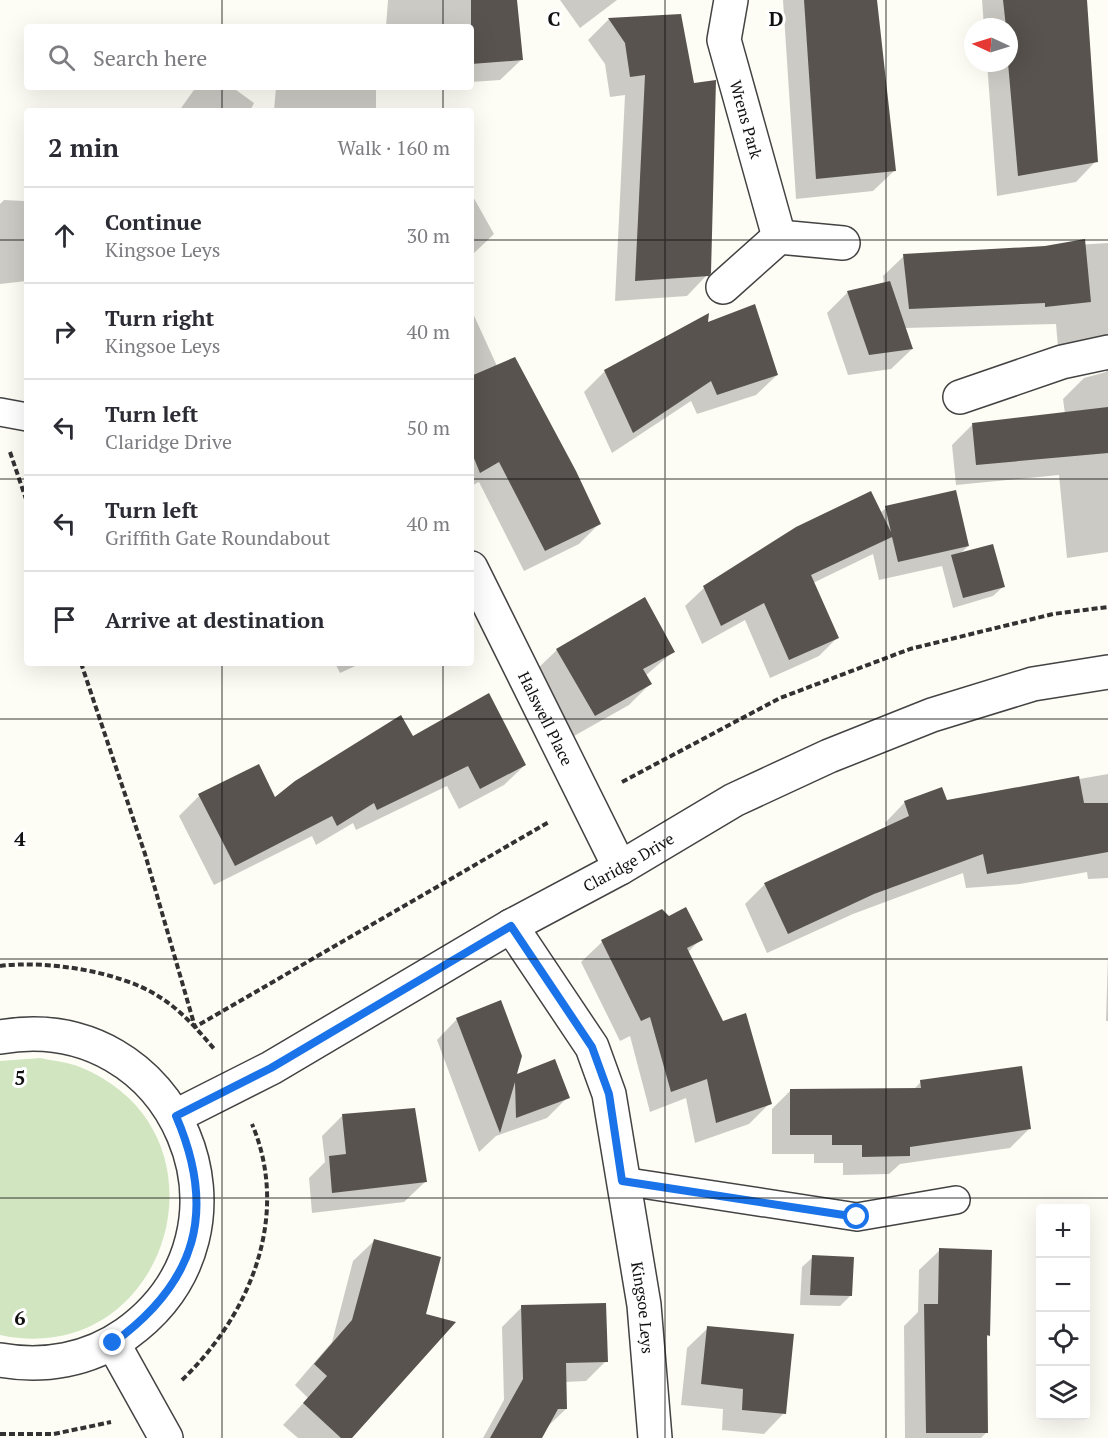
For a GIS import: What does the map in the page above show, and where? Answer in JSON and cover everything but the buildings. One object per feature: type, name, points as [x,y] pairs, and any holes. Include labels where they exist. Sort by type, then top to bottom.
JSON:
[{"type":"street","name":"Wrens Park","points":[[731,0],[724,40],[779,237]]},
{"type":"street","points":[[723,287],[779,237],[843,243]]},
{"type":"street","points":[[960,398],[1062,362],[1108,352]]},
{"type":"street","name":"Halswell Place","points":[[474,574],[620,868]]},
{"type":"street","name":"Claridge Drive","points":[[176,1116],[271,1068],[511,926],[620,868],[734,801],[829,756],[922,719],[1033,684],[1108,672]]},
{"type":"street","name":"Kingsoe Leys","points":[[511,926],[592,1047],[609,1094],[644,1305],[655,1438]]},
{"type":"street","points":[[0,1036],[23,1033],[59,1035],[94,1044],[133,1068],[154,1086],[176,1116],[189,1145],[196,1177],[197,1210],[192,1242],[180,1272],[163,1300],[140,1323],[113,1343],[85,1355],[53,1362],[21,1364],[0,1360]]},
{"type":"street","points":[[113,1343],[166,1438]]},
{"type":"lane","points":[[0,412],[24,416]]},
{"type":"lane","points":[[622,1181],[857,1217],[956,1200]]},
{"type":"path","points":[[7,442],[24,493]]},
{"type":"path","points":[[82,666],[145,854],[195,1027],[587,800],[780,698],[910,649],[1053,614],[1108,607]]},
{"type":"green space","points":[[40,1058],[80,1067],[130,1099],[159,1142],[169,1190],[163,1239],[141,1283],[106,1318],[58,1337],[0,1335],[0,1061]]},
{"type":"route","points":[[113,1343],[140,1323],[163,1300],[180,1272],[192,1242],[197,1210],[196,1177],[189,1145],[176,1116],[271,1068],[511,926],[592,1047],[609,1094],[622,1181],[857,1217]]}]
